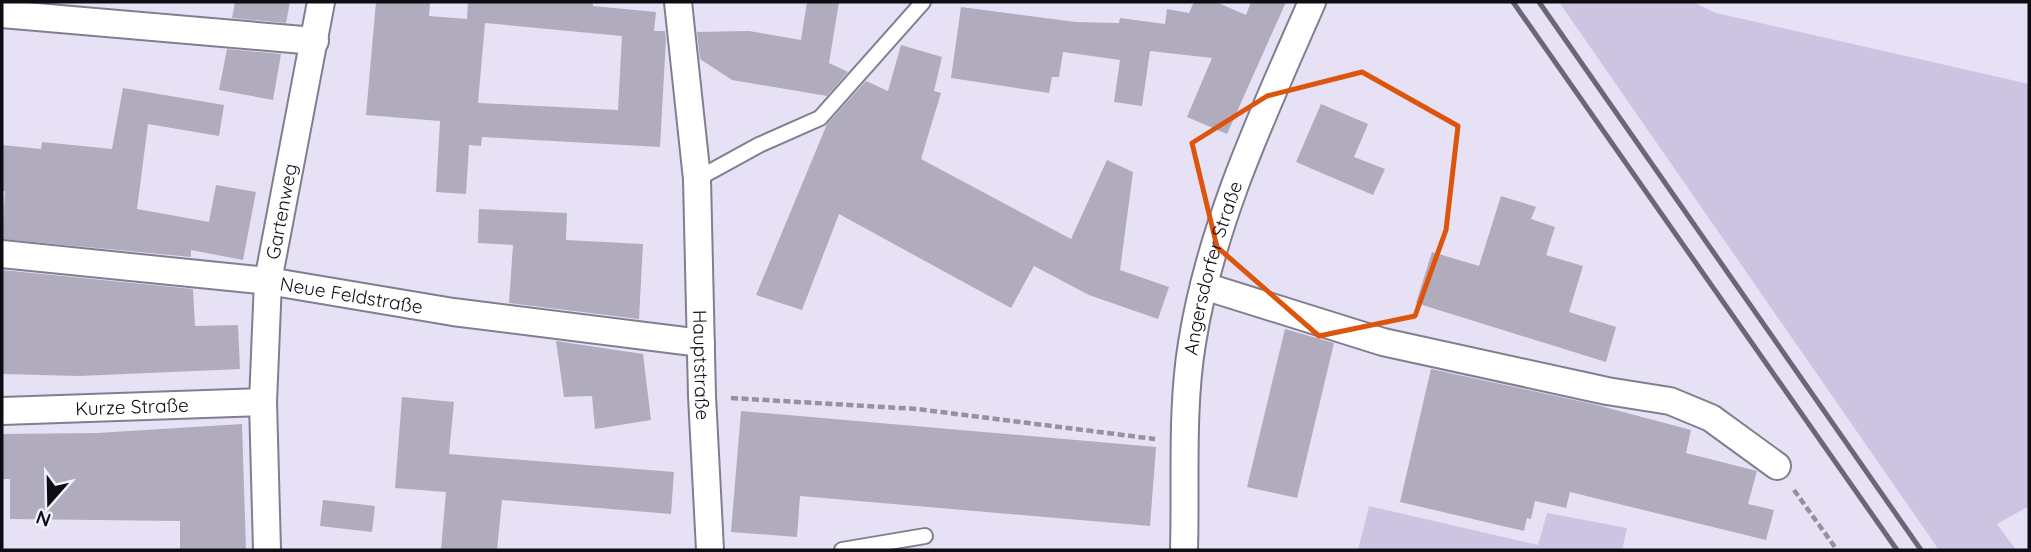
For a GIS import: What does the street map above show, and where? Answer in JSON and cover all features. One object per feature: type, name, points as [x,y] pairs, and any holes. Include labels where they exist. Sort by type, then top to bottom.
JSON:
[{"type":"street","name":"Gartenweg","points":[[267,550],[263,402],[268,281],[321,2]]},
{"type":"street","name":"Hauptstraße","points":[[678,2],[697,178],[702,396],[710,550]]},
{"type":"street","name":"Angersdorfer Straße","points":[[1184,550],[1191,354],[1204,286],[1237,176],[1312,2]]},
{"type":"street","points":[[2,15],[315,41]]},
{"type":"street","name":"Neue Feldstraße","points":[[2,254],[268,281],[453,312],[701,343]]},
{"type":"street","points":[[1204,286],[1383,342],[1607,391],[1670,401],[1711,418],[1777,466]]},
{"type":"street","name":"Kurze Straße","points":[[2,411],[263,402]]},
{"type":"lane","points":[[697,178],[759,145],[820,118],[923,2]]},
{"type":"lane","points":[[842,550],[925,536]]},
{"type":"path","points":[[702,396],[917,409],[1187,441]]},
{"type":"path","points":[[1777,466],[1836,550]]},
{"type":"highlighted area","points":[[1362,72],[1458,126],[1446,230],[1415,316],[1319,336],[1217,247],[1192,143],[1267,96]]},
{"type":"shaded area","points":[[1559,2],[1693,2],[1716,13],[2029,84],[2029,506],[1997,524],[2016,550],[1939,550]]},
{"type":"shaded area","points":[[1369,506],[1538,545],[1547,513],[1627,528],[1622,550],[1358,550]]},
{"type":"building","points":[[235,2],[290,2],[286,23],[232,18]]},
{"type":"building","points":[[376,2],[430,2],[429,16],[467,19],[468,2],[593,2],[593,6],[656,12],[654,31],[665,31],[660,147],[482,137],[481,146],[469,145],[466,194],[436,192],[440,121],[366,115]],"holes":[[[485,23],[622,36],[618,110],[478,103]]]},
{"type":"building","points":[[807,2],[839,2],[829,63],[848,72],[827,96],[732,80],[700,59],[697,32],[749,31],[801,40]]},
{"type":"building","points":[[1194,2],[1216,2],[1246,15],[1251,2],[1286,2],[1227,134],[1187,117],[1212,58],[1150,51],[1142,106],[1114,102],[1120,60],[1063,52],[1059,77],[1052,77],[1049,93],[951,78],[961,7],[1076,22],[1119,23],[1120,18],[1165,24],[1167,9],[1189,13]]},
{"type":"building","points":[[901,45],[942,57],[934,91],[941,93],[921,159],[1071,239],[1107,160],[1133,172],[1120,270],[1169,287],[1158,319],[1089,295],[1034,266],[1011,308],[839,214],[802,310],[756,295],[827,124],[866,81],[888,91]]},
{"type":"building","points":[[227,49],[281,54],[273,100],[219,90]]},
{"type":"building","points":[[123,88],[224,105],[219,136],[148,124],[137,209],[209,222],[216,185],[256,192],[243,260],[191,250],[191,257],[2,239],[5,191],[2,191],[2,145],[41,149],[42,142],[112,149]]},
{"type":"building","points":[[1321,104],[1368,124],[1354,157],[1385,169],[1373,195],[1296,162]]},
{"type":"building","points":[[1501,196],[1536,207],[1531,219],[1555,227],[1546,255],[1583,266],[1569,312],[1616,327],[1606,362],[1416,303],[1432,252],[1479,266]]},
{"type":"building","points":[[479,209],[567,213],[566,240],[643,244],[639,319],[509,303],[513,245],[478,243]]},
{"type":"building","points":[[2,270],[193,289],[195,326],[238,325],[240,369],[80,376],[2,374]]},
{"type":"building","points":[[1285,329],[1334,343],[1297,498],[1247,487]]},
{"type":"building","points":[[556,341],[643,354],[651,420],[595,429],[592,396],[564,397]]},
{"type":"building","points":[[1431,369],[1593,404],[1691,430],[1686,453],[1757,471],[1748,504],[1774,510],[1766,540],[1570,492],[1566,508],[1535,501],[1531,519],[1527,518],[1524,531],[1400,502]]},
{"type":"building","points":[[402,397],[454,402],[449,454],[674,472],[671,514],[502,500],[497,550],[441,550],[446,492],[395,488]]},
{"type":"building","points":[[741,411],[1156,447],[1150,526],[800,496],[797,537],[731,532]]},
{"type":"building","points":[[242,424],[246,550],[180,550],[180,521],[10,519],[10,479],[2,479],[2,434],[97,433]]},
{"type":"building","points":[[323,500],[375,506],[372,532],[320,526]]},
{"type":"railway","points":[[1513,2],[1897,550]]},
{"type":"railway","points":[[1539,2],[1921,550]]}]
